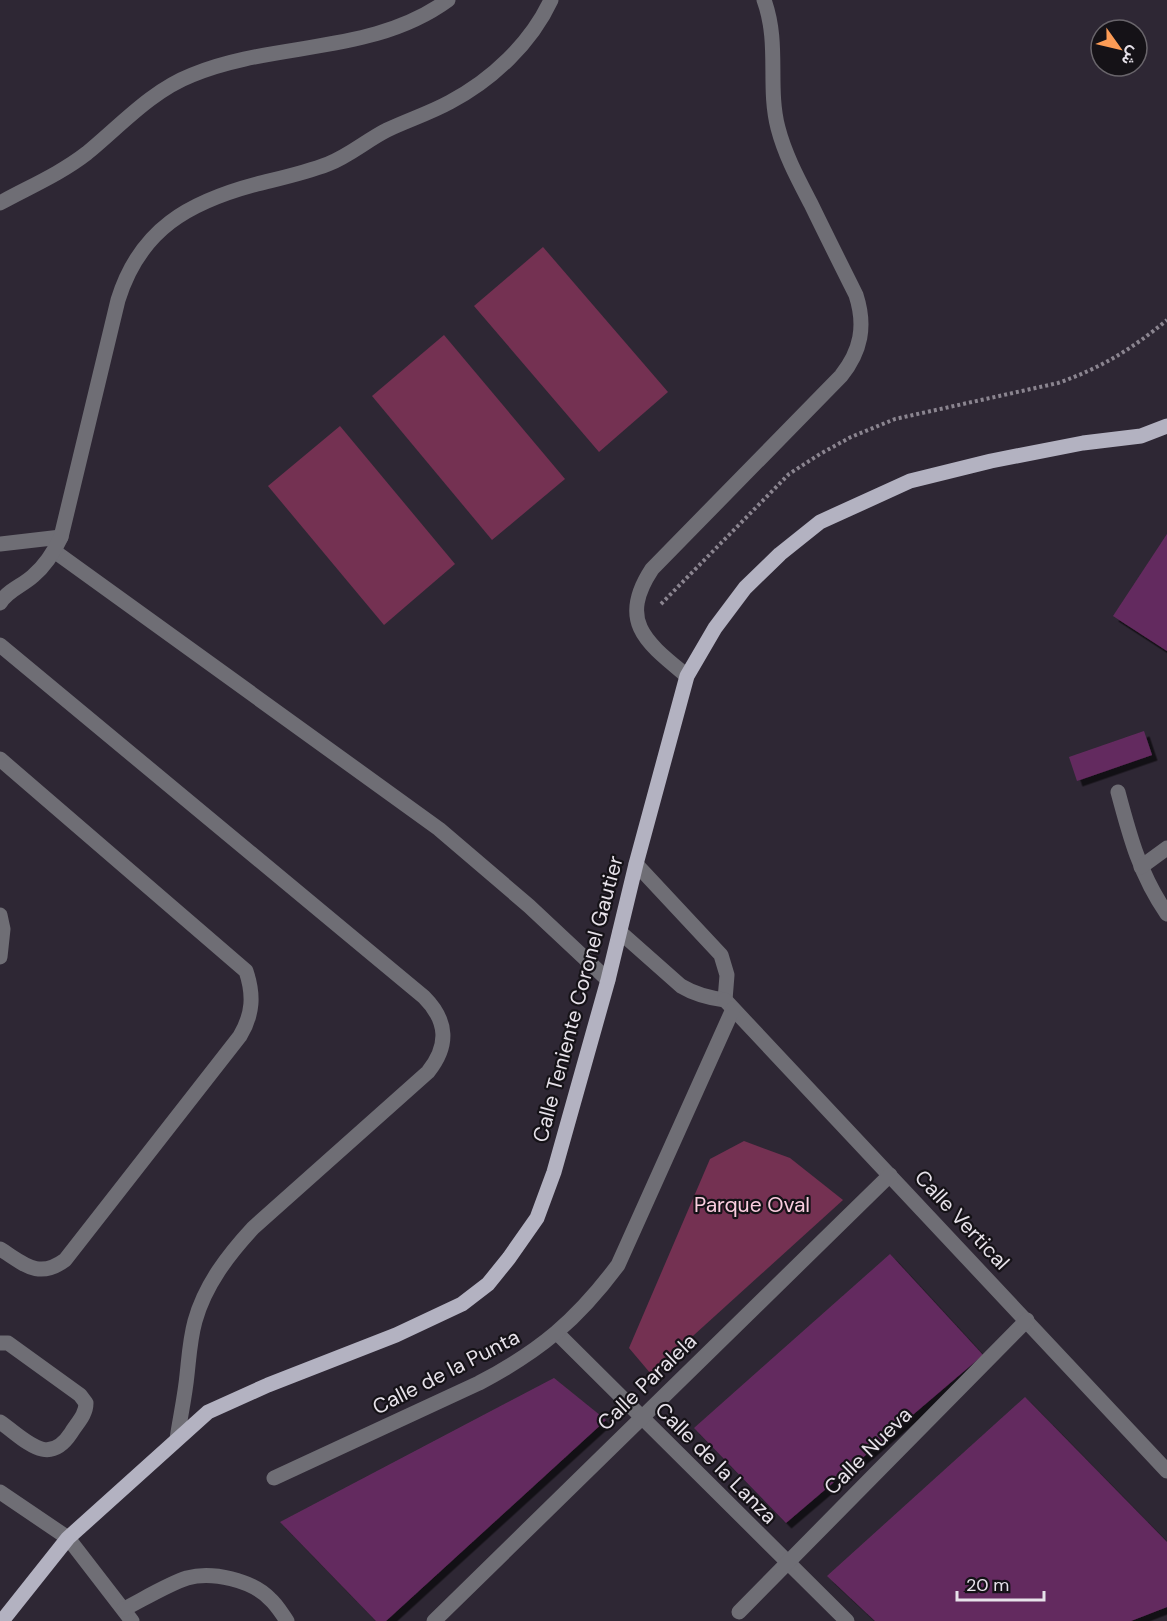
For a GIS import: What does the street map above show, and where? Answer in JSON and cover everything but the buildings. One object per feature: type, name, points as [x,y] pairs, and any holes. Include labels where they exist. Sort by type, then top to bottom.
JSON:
[{"type":"main road","name":"Calle Teniente Coronel Gautier","points":[[2,1621],[68,1538],[208,1412],[268,1385],[437,1317],[462,1304],[488,1284],[537,1218],[564,1138],[608,980],[636,864],[687,676],[715,627],[745,588],[780,554],[820,522],[909,481],[991,461],[1083,443],[1141,436],[1167,426]]},
{"type":"street","points":[[0,203],[69,166],[160,92],[190,75],[243,59],[368,36],[419,17],[448,0]]},
{"type":"street","points":[[0,603],[8,592],[34,575],[58,544],[118,300],[131,266],[152,236],[181,214],[216,197],[329,164],[386,131],[448,103],[470,90],[509,58],[537,27],[551,0]]},
{"type":"street","points":[[687,676],[651,646],[640,626],[636,606],[642,586],[652,569],[841,376],[856,352],[862,324],[856,295],[792,167],[778,125],[774,100],[774,51],[764,0]]},
{"type":"street","points":[[0,544],[58,544],[439,829],[529,906],[608,980]]},
{"type":"street","points":[[0,645],[424,997],[432,1005],[442,1025],[441,1050],[436,1062],[428,1072],[253,1228],[219,1269],[196,1319],[189,1347],[177,1439]]},
{"type":"street","points":[[0,759],[246,971],[252,997],[251,1011],[240,1036],[65,1260],[46,1270],[36,1269],[24,1265],[0,1249]]},
{"type":"street","points":[[1118,792],[1136,856],[1147,882],[1167,914]]},
{"type":"street","points":[[1141,867],[1167,848]]},
{"type":"street","points":[[620,932],[681,987],[692,993],[729,1004],[728,975],[721,955],[636,864]]},
{"type":"street","points":[[0,915],[3,929],[0,957]]},
{"type":"street","name":"Calle Vertical","points":[[729,1004],[1167,1472]]},
{"type":"street","name":"Calle de la Punta","points":[[274,1478],[512,1366],[571,1321],[618,1265],[729,1004]]},
{"type":"street","name":"Calle Paralela","points":[[434,1621],[890,1175]]},
{"type":"street","name":"Calle Nueva","points":[[739,1612],[1027,1320]]},
{"type":"street","name":"Calle de la Lanza","points":[[557,1333],[847,1621]]},
{"type":"street","points":[[0,1342],[8,1343],[80,1395],[86,1403],[86,1409],[64,1443],[58,1448],[49,1450],[41,1450],[34,1446],[0,1422]]},
{"type":"street","points":[[0,1492],[68,1538],[128,1615],[187,1578],[203,1576],[220,1577],[254,1588],[269,1598],[287,1621]]},
{"type":"path","points":[[640,626],[789,474],[820,454],[851,437],[895,418],[1058,383],[1081,375],[1128,351],[1167,320]]},
{"type":"green space","points":[[543,247],[668,392],[599,452],[474,306]]},
{"type":"green space","points":[[444,335],[565,479],[492,540],[372,396]]},
{"type":"green space","points":[[340,426],[455,564],[384,625],[268,486]]},
{"type":"green space","name":"Parque Oval","points":[[744,1141],[790,1158],[843,1200],[651,1374],[629,1348],[710,1159]]}]
